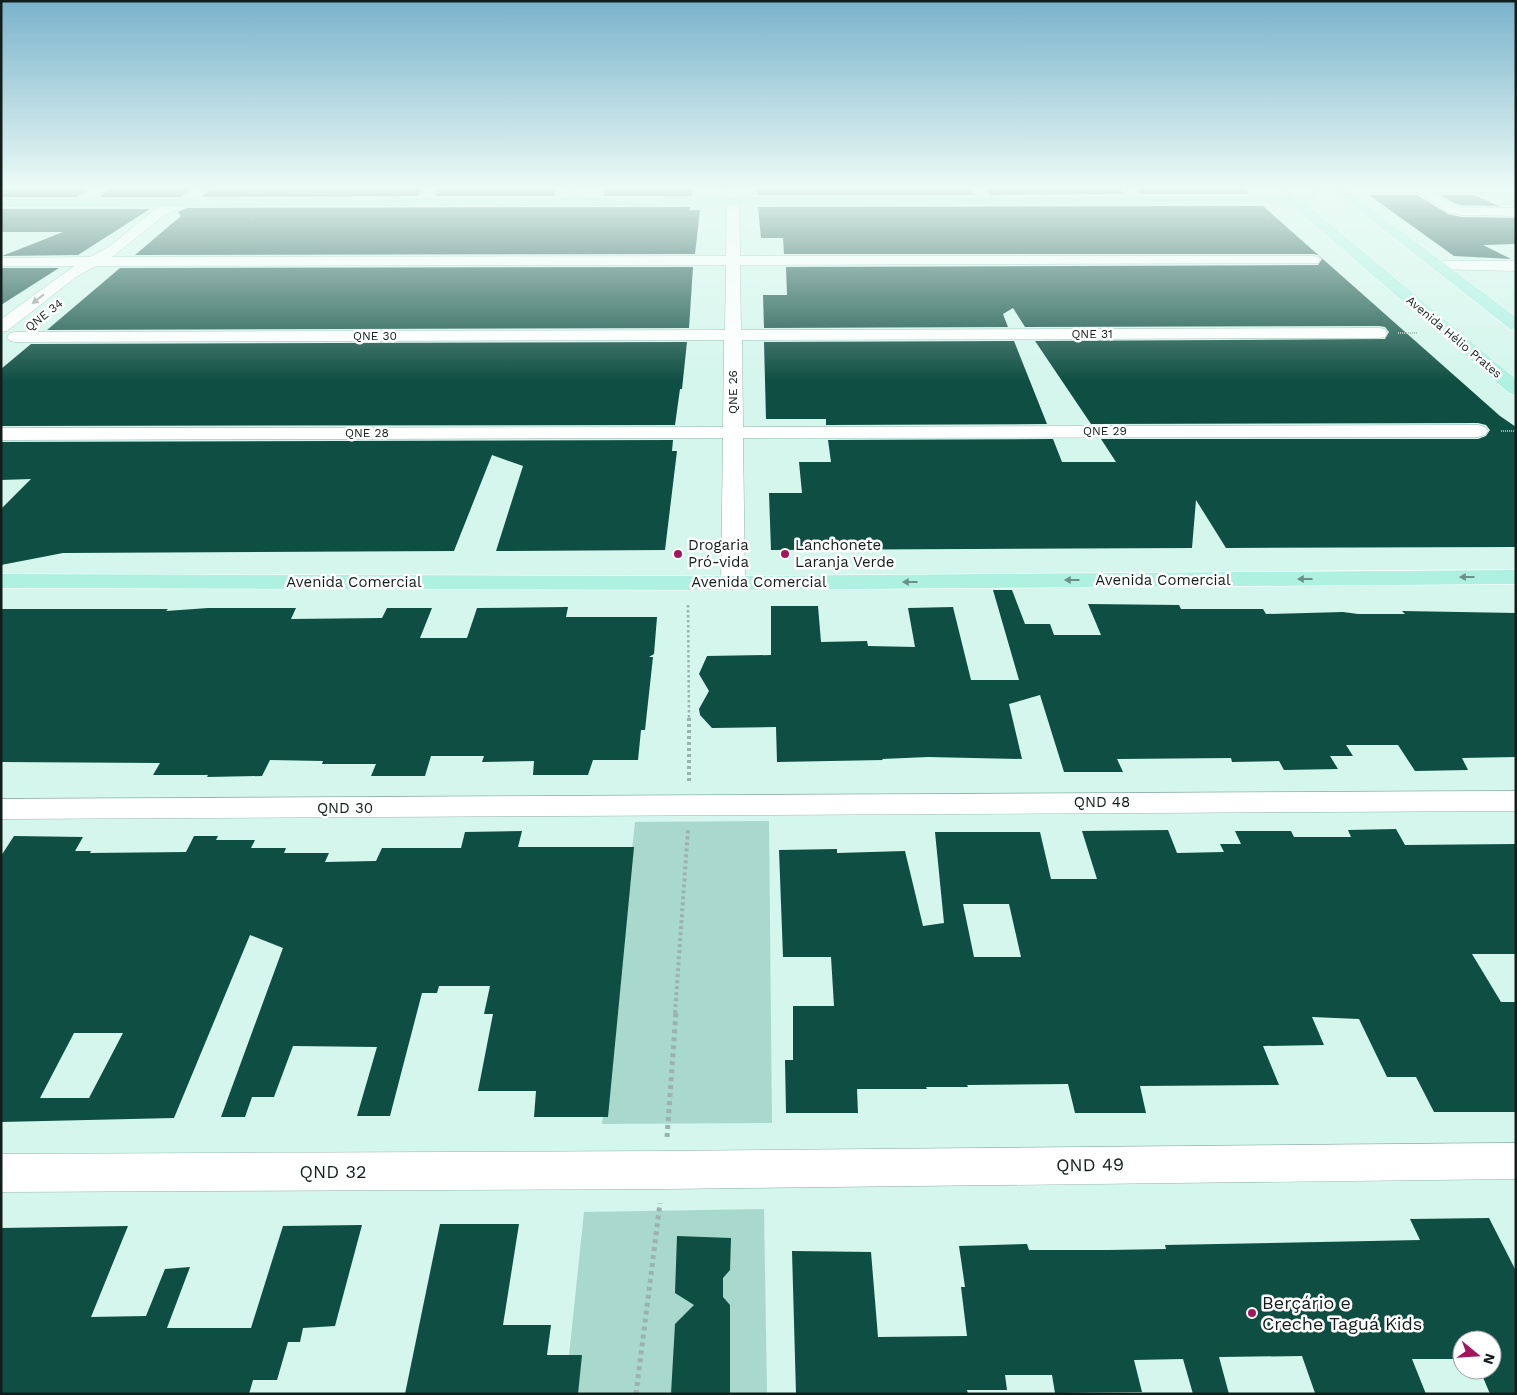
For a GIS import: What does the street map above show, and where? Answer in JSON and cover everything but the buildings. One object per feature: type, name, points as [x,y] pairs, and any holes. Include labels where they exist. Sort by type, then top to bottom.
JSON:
[{"type":"main road","name":"Avenida Hélio Prates","points":[[1354,252],[1516,389]]},
{"type":"main road","points":[[1421,252],[1516,325]]},
{"type":"main road","points":[[1420,268],[1439,266]]},
{"type":"main road","points":[[1376,271],[1400,269]]},
{"type":"main road","name":"Avenida Comercial","points":[[1,581],[733,583],[1516,577]]},
{"type":"street","points":[[81,286],[116,252]]},
{"type":"street","name":"QNE 26","points":[[733,252],[733,583]]},
{"type":"street","points":[[1,262],[93,262],[112,256],[733,261],[1313,260]]},
{"type":"street","name":"QNE 34","points":[[1,327],[65,278],[93,262]]},
{"type":"street","points":[[1439,266],[1516,266]]},
{"type":"street","points":[[1488,266],[1509,280]]},
{"type":"street","name":"QNE 34","points":[[1,349],[38,320]]},
{"type":"street","name":"QNE 31","points":[[733,335],[1379,333]]},
{"type":"street","name":"QNE 30","points":[[16,337],[733,335]]},
{"type":"street","name":"QNE 29","points":[[733,431],[1478,431]]},
{"type":"street","name":"QNE 28","points":[[1,434],[733,431]]},
{"type":"street","name":"QND 48","points":[[689,807],[990,803],[1516,801]]},
{"type":"street","name":"QND 30","points":[[1,809],[689,807]]},
{"type":"street","name":"QND 49","points":[[665,1170],[1516,1161]]},
{"type":"street","name":"QND 32","points":[[1,1173],[665,1170]]},
{"type":"path","points":[[1379,333],[1450,334]]},
{"type":"path","points":[[636,1394],[665,1170],[689,807],[688,583]]},
{"type":"green space","points":[[769,821],[772,1123],[602,1124],[635,822]]},
{"type":"green space","points":[[764,1209],[767,1394],[565,1394],[584,1212]]},
{"type":"place","name":"Drogaria Pró-vida","points":[[678,554]]},
{"type":"place","name":"Lanchonete Laranja Verde","points":[[785,554]]},
{"type":"place","name":"Berçário e Creche Taguá Kids","points":[[1252,1313]]}]
